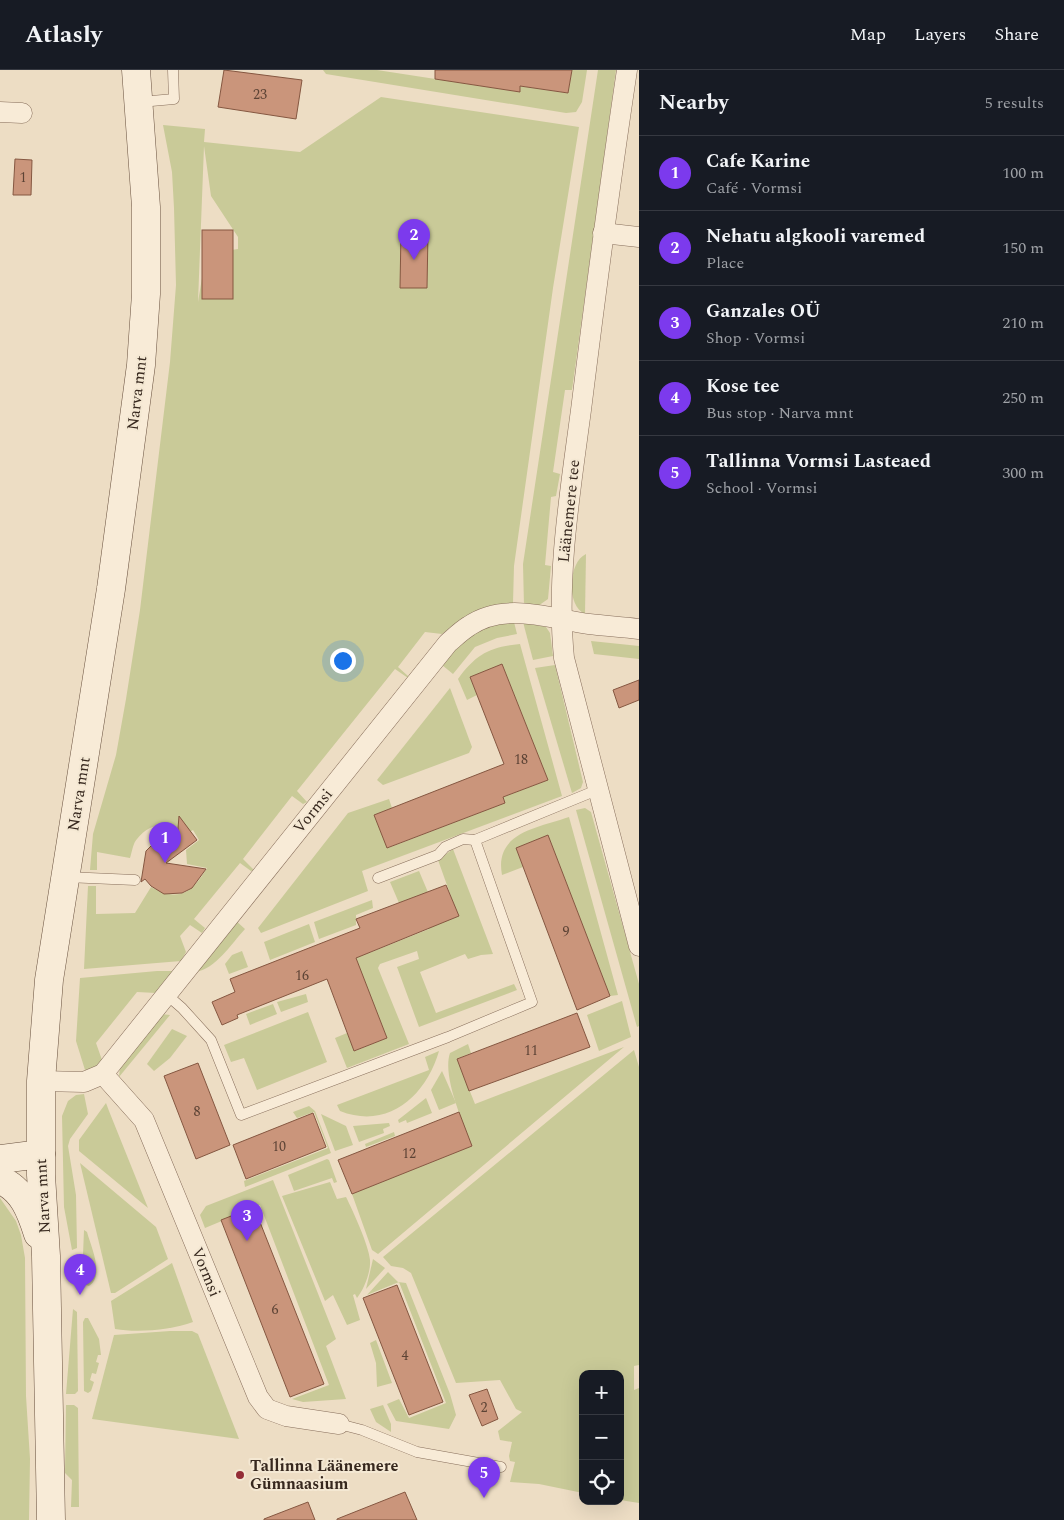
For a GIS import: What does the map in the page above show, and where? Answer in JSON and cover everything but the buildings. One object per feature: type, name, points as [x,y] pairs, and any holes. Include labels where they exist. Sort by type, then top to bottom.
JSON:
[{"type":"main road","name":"Narva mnt","points":[[52,1520],[46,1256],[41,1154],[41,1082],[49,980],[111,589],[141,365],[146,294],[146,217],[136,70]]},
{"type":"main road","points":[[0,1159],[41,1154]]},
{"type":"main road","points":[[0,1180],[15,1190],[24,1200],[46,1256]]},
{"type":"street","name":"Läänemere tee","points":[[627,70],[603,233],[564,551],[560,618],[564,658],[639,946]]},
{"type":"street","points":[[0,112],[22,113]]},
{"type":"street","points":[[603,233],[639,237]]},
{"type":"street","name":"Vormsi","points":[[340,1424],[286,1416],[267,1409],[258,1397],[144,1120],[103,1074],[448,643],[470,625],[491,616],[540,614],[589,624],[639,629]]},
{"type":"street","points":[[41,1082],[84,1082],[103,1074]]},
{"type":"lane","points":[[139,102],[174,99],[173,70]]},
{"type":"lane","points":[[378,878],[438,855],[445,847],[451,844],[464,840],[475,840],[597,790]]},
{"type":"lane","points":[[167,995],[212,1040],[241,1115],[448,1037],[532,1002],[475,840]]},
{"type":"lane","points":[[65,877],[135,880]]},
{"type":"lane","points":[[340,1424],[362,1430],[417,1452],[501,1467]]},
{"type":"green space","points":[[323,70],[377,70],[519,92],[520,86],[568,93],[572,70],[587,70],[582,102],[576,112],[566,113],[326,74]]},
{"type":"green space","points":[[598,70],[616,70],[572,390],[565,390],[553,472],[560,474],[556,496],[551,497],[545,565],[551,566],[548,599],[538,606],[524,606],[523,564]]},
{"type":"green space","points":[[381,97],[579,127],[553,288],[514,566],[513,603],[475,614],[458,622],[442,634],[425,632],[398,667],[408,678],[395,669],[297,791],[307,802],[303,804],[292,796],[243,859],[254,870],[251,871],[240,863],[194,919],[205,928],[202,933],[190,925],[180,936],[186,952],[181,961],[84,969],[88,886],[96,886],[96,914],[135,913],[151,887],[169,894],[183,893],[195,884],[207,868],[187,864],[186,850],[199,840],[193,830],[186,834],[174,826],[161,825],[142,833],[134,843],[130,858],[97,852],[97,870],[90,870],[93,834],[116,755],[126,699],[140,610],[170,362],[176,285],[174,208],[172,172],[163,125],[205,129],[204,142],[300,152]],"holes":[[[204,146],[211,196],[238,237],[238,249],[206,254],[198,302]]]},
{"type":"green space","points":[[586,554],[585,614],[575,602],[572,594],[572,584],[576,566]]},
{"type":"green space","points":[[514,622],[517,634],[497,638],[475,647],[453,674],[442,665],[458,647],[481,630]]},
{"type":"green space","points":[[523,622],[546,627],[550,633],[553,656],[533,660]]},
{"type":"green space","points":[[591,641],[639,646],[639,659],[594,654]]},
{"type":"green space","points":[[520,644],[562,796],[362,871],[368,891],[261,933],[258,928],[348,813],[389,799],[392,808],[374,815],[388,848],[505,803],[503,797],[548,780],[502,664],[470,677],[477,695],[467,700],[458,679],[471,663],[484,653],[500,647]]},
{"type":"green space","points":[[555,665],[583,782],[581,788],[572,793],[535,668]]},
{"type":"green space","points":[[450,688],[472,747],[469,753],[383,785],[377,780]]},
{"type":"green space","points":[[585,808],[591,812],[639,984],[639,1026],[637,1027],[576,810]]},
{"type":"green space","points":[[569,817],[618,995],[610,996],[548,835],[516,848],[523,867],[502,875],[501,861],[505,849],[512,841],[532,829]]},
{"type":"green space","points":[[453,849],[493,954],[468,959],[465,954],[420,972],[436,1013],[514,984],[517,990],[419,1027],[397,967],[419,959],[417,951],[380,964],[378,968],[409,1044],[347,1068],[335,1038],[347,1033],[355,1051],[387,1038],[352,949],[366,944],[369,953],[429,929],[417,896],[399,903],[390,882],[419,871],[441,923],[458,916],[438,860]]},
{"type":"green space","points":[[372,900],[373,908],[356,915],[356,925],[319,939],[314,922]]},
{"type":"green space","points":[[235,920],[245,929],[216,961],[203,970],[195,972]]},
{"type":"green space","points":[[309,924],[315,942],[270,960],[264,942]]},
{"type":"green space","points":[[242,951],[248,967],[229,974],[225,964],[232,955]]},
{"type":"green space","points":[[174,971],[156,993],[137,992],[96,1043],[102,1060],[94,1068],[85,1070],[76,1041],[80,978]]},
{"type":"green space","points":[[306,994],[308,1002],[281,1012],[277,1002]]},
{"type":"green space","points":[[622,1001],[631,1037],[599,1051],[587,1015]]},
{"type":"green space","points":[[273,1004],[277,1014],[250,1025],[246,1014]]},
{"type":"green space","points":[[308,1012],[327,1062],[257,1090],[244,1058],[231,1062],[224,1045]]},
{"type":"green space","points":[[161,1014],[170,1015],[119,1077],[120,1066]]},
{"type":"green space","points":[[172,1029],[187,1036],[170,1058],[154,1071],[147,1064]]},
{"type":"green space","points":[[468,1044],[471,1053],[457,1059],[475,1104],[624,1047],[378,1254],[372,1250],[352,1194],[472,1146],[455,1100],[448,1063],[450,1053]]},
{"type":"green space","points":[[634,1050],[639,1067],[639,1365],[634,1366],[634,1390],[639,1388],[639,1503],[624,1501],[624,1370],[579,1370],[579,1492],[539,1484],[510,1482],[515,1462],[510,1461],[509,1456],[512,1442],[500,1440],[498,1431],[522,1412],[516,1409],[500,1380],[456,1383],[411,1273],[403,1268],[391,1266],[383,1257]]},
{"type":"green space","points":[[439,1051],[425,1082],[415,1095],[403,1105],[389,1112],[374,1116],[358,1116],[340,1111],[337,1105],[429,1070],[425,1057]]},
{"type":"green space","points":[[442,1071],[456,1103],[439,1110],[431,1090]]},
{"type":"green space","points":[[84,1094],[88,1114],[70,1139],[68,1146],[76,1195],[77,1248],[72,1250],[64,1207],[62,1116],[68,1101],[76,1095]]},
{"type":"green space","points":[[426,1098],[432,1113],[407,1123],[406,1120],[399,1123],[398,1120]]},
{"type":"green space","points":[[106,1103],[148,1208],[79,1151],[79,1140]]},
{"type":"green space","points":[[309,1106],[315,1111],[331,1153],[245,1187],[244,1181],[328,1148],[314,1112],[297,1118],[293,1112]]},
{"type":"green space","points":[[321,1114],[346,1126],[353,1145],[335,1151]]},
{"type":"green space","points":[[389,1123],[390,1126],[383,1129],[384,1133],[359,1142],[353,1126]]},
{"type":"green space","points":[[394,1132],[395,1136],[366,1147],[365,1144]]},
{"type":"green space","points":[[327,1159],[337,1182],[334,1183],[332,1178],[294,1191],[288,1175]]},
{"type":"green space","points":[[80,1163],[156,1227],[168,1259],[115,1293],[111,1293]]},
{"type":"green space","points":[[273,1180],[336,1339],[326,1346],[346,1399],[303,1402],[292,1399],[329,1385],[260,1205],[205,1228],[200,1215],[206,1206]]},
{"type":"green space","points":[[330,1182],[337,1199],[346,1197],[364,1238],[370,1260],[368,1275],[362,1290],[357,1298],[355,1294],[353,1295],[360,1320],[347,1325],[333,1295],[325,1301],[282,1196]]},
{"type":"green space","points":[[0,1198],[16,1221],[21,1235],[25,1258],[26,1396],[30,1459],[29,1520],[0,1520]]},
{"type":"green space","points":[[84,1230],[87,1232],[96,1261],[96,1275],[94,1281],[89,1286],[83,1284],[83,1276],[86,1276],[86,1269],[83,1269],[83,1262],[86,1262],[86,1255],[83,1255]]},
{"type":"green space","points":[[373,1259],[385,1268],[366,1289]]},
{"type":"green space","points":[[172,1263],[193,1322],[154,1330],[134,1331],[115,1329],[111,1301]]},
{"type":"green space","points":[[388,1272],[399,1282],[367,1295]]},
{"type":"green space","points":[[399,1282],[406,1283],[450,1394],[456,1415],[449,1429],[396,1421],[387,1404],[399,1399],[409,1418],[446,1403]]},
{"type":"green space","points":[[73,1309],[77,1312],[78,1391],[75,1394],[66,1394]]},
{"type":"green space","points":[[85,1318],[88,1318],[99,1339],[101,1355],[98,1355],[96,1362],[99,1363],[96,1374],[92,1373],[90,1380],[94,1382],[91,1391],[88,1393],[84,1391],[83,1322]]},
{"type":"green space","points":[[192,1331],[198,1334],[239,1439],[92,1419],[114,1335]]},
{"type":"green space","points":[[376,1340],[392,1383],[377,1387],[376,1363],[370,1343]]},
{"type":"green space","points":[[66,1405],[74,1405],[78,1408],[79,1507],[71,1507],[72,1480],[65,1473]]},
{"type":"green space","points":[[383,1405],[391,1424],[391,1432],[376,1422],[370,1409]]},
{"type":"place","name":"Nehatu algkooli varemed","points":[[414,260]]},
{"type":"place","name":"Cafe Karine","points":[[165,863]]},
{"type":"place","name":"Ganzales OÜ","points":[[247,1241]]},
{"type":"place","name":"Kose tee","points":[[80,1295]]},
{"type":"place","name":"Tallinna Läänemere Gümnaasium","points":[[240,1475]]},
{"type":"place","name":"Tallinna Vormsi Lasteaed","points":[[484,1498]]}]
